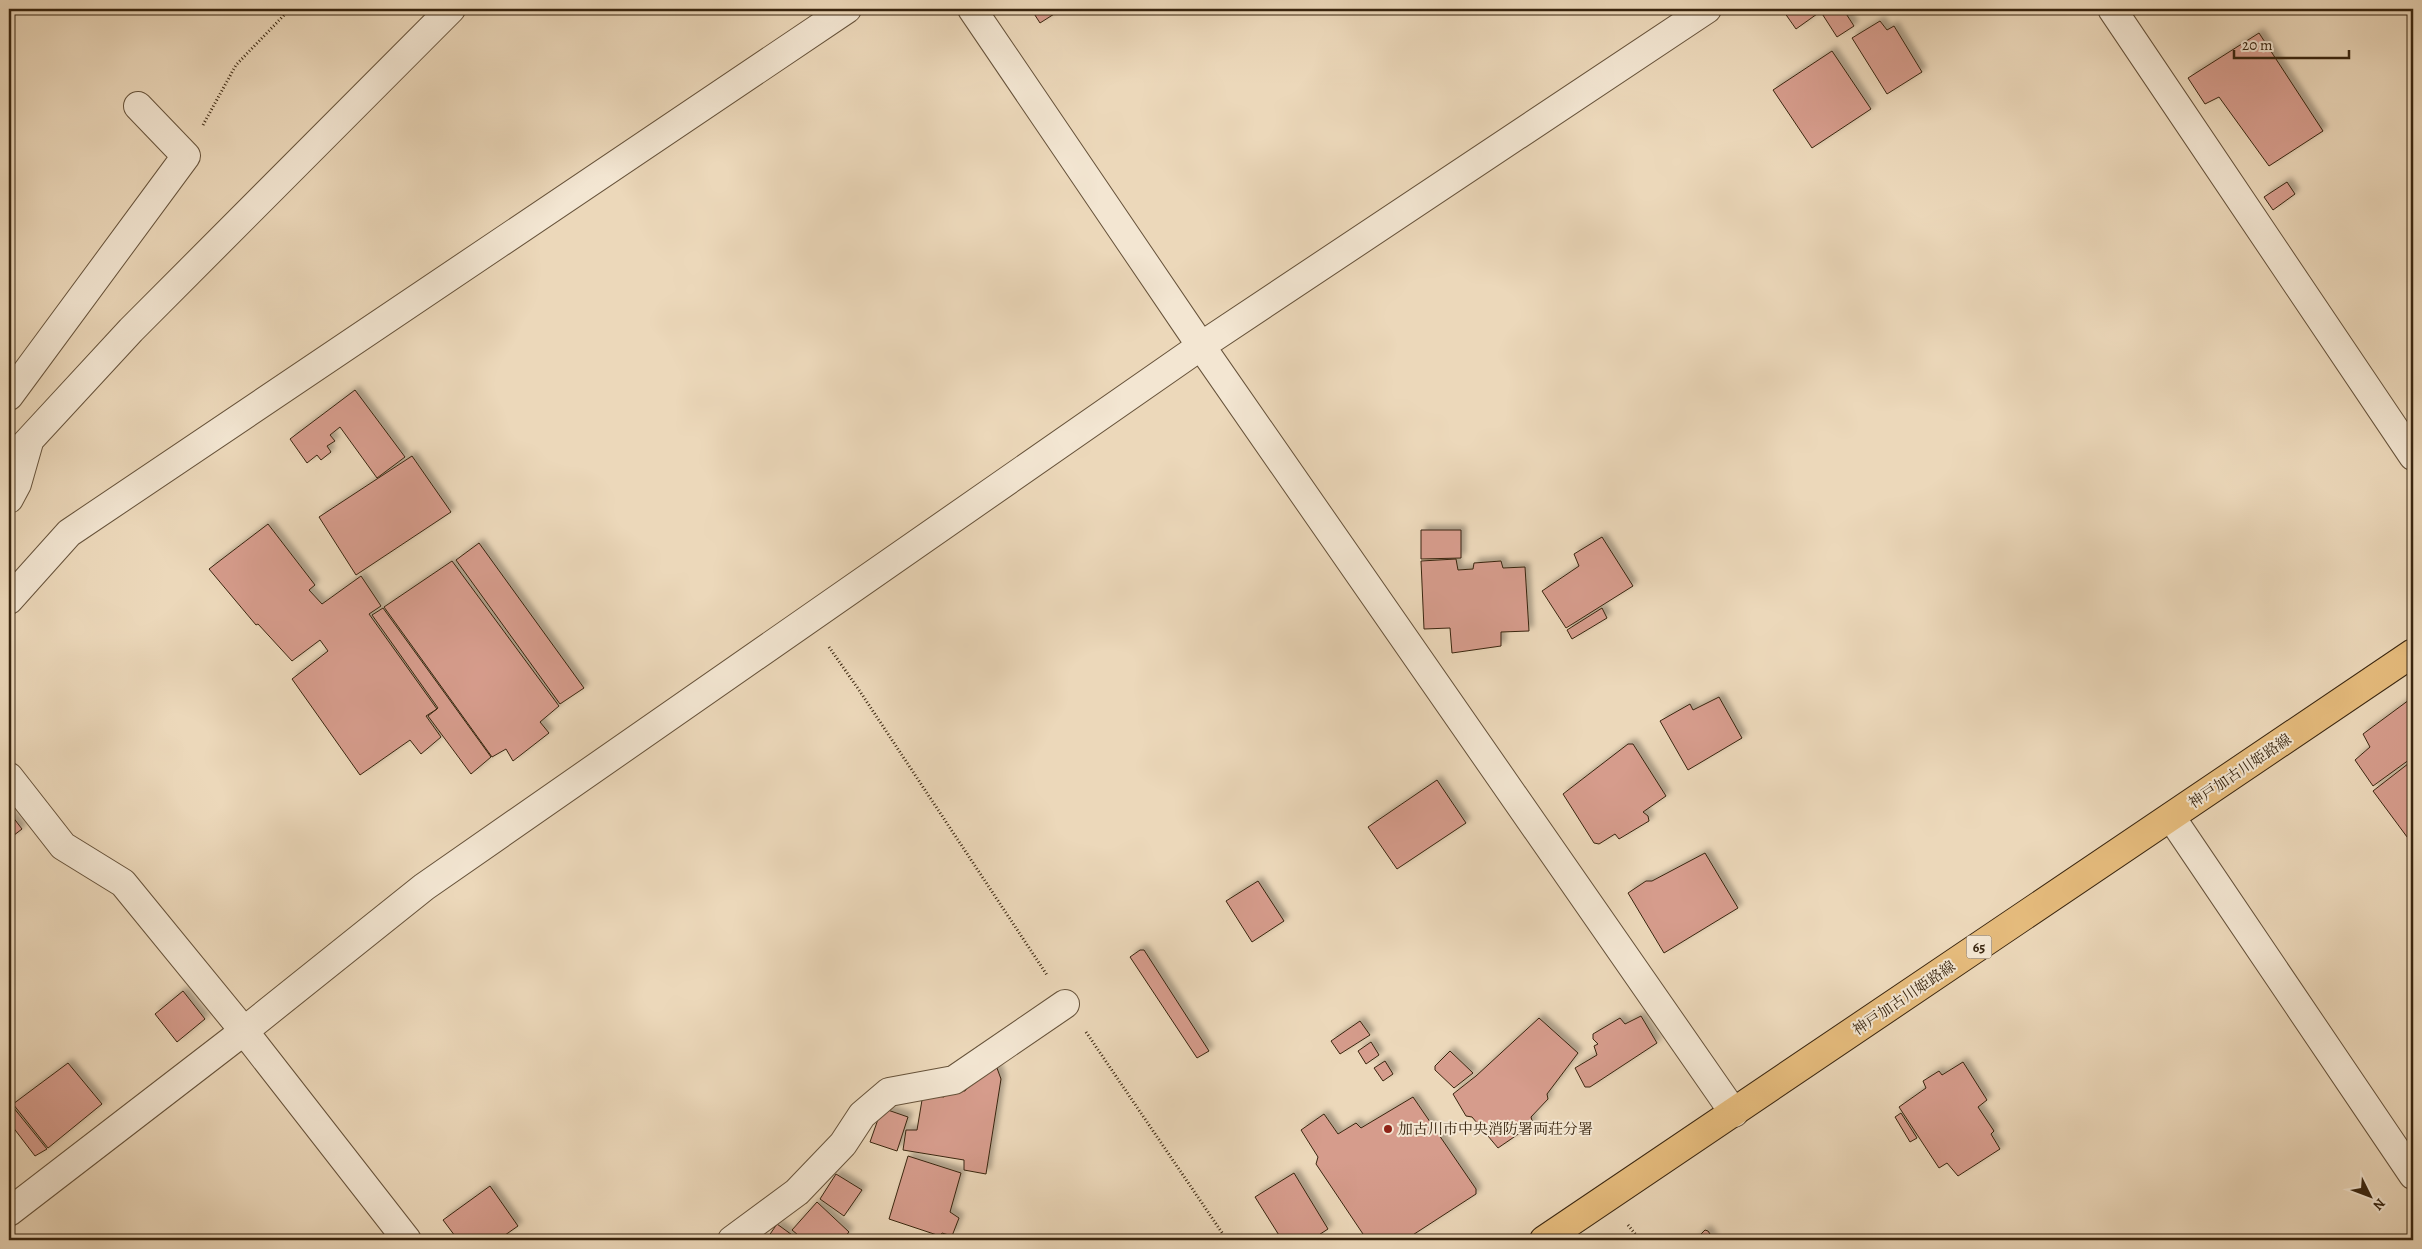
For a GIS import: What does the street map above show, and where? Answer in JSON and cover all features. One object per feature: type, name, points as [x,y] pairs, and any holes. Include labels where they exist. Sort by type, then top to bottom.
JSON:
[{"type":"main road","name":"神戸加古川姫路線","points":[[1544,1240],[2413,654]]},
{"type":"street","points":[[9,462],[131,330],[450,9]]},
{"type":"street","points":[[9,600],[69,533],[847,9]]},
{"type":"street","points":[[972,9],[1201,346],[1734,1113]]},
{"type":"street","points":[[9,1212],[244,1031],[424,887],[1201,346],[1707,9]]},
{"type":"street","points":[[2112,9],[2413,456]]},
{"type":"street","points":[[9,396],[186,156],[138,106]]},
{"type":"street","points":[[9,499],[17,484],[29,440]]},
{"type":"street","points":[[9,777],[63,846],[123,883],[244,1031],[407,1240]]},
{"type":"street","points":[[2172,817],[2413,1175]]},
{"type":"street","points":[[732,1240],[797,1192],[843,1144],[862,1115],[889,1092],[954,1080],[1065,1004]]},
{"type":"path","points":[[186,156],[236,65],[290,9]]},
{"type":"path","points":[[809,619],[986,880],[1065,1004],[1103,1054],[1227,1240]]},
{"type":"path","points":[[2406,1240],[2413,1235]]},
{"type":"building","points":[[1031,9],[1062,9],[1040,23]]},
{"type":"building","points":[[1782,9],[1814,9],[1817,14],[1796,29]]},
{"type":"building","points":[[1819,9],[1843,9],[1854,26],[1837,37]]},
{"type":"building","points":[[1880,21],[1887,30],[1894,26],[1922,72],[1887,94],[1852,38]]},
{"type":"building","points":[[2259,33],[2323,131],[2269,166],[2219,97],[2205,104],[2188,78]]},
{"type":"building","points":[[1832,51],[1871,109],[1812,148],[1773,90]]},
{"type":"building","points":[[2287,182],[2295,194],[2273,210],[2264,197]]},
{"type":"building","points":[[355,390],[405,457],[377,478],[340,427],[330,435],[335,441],[327,446],[331,452],[321,460],[317,455],[307,463],[290,439]]},
{"type":"building","points":[[412,456],[451,512],[356,575],[319,517]]},
{"type":"building","points":[[268,524],[315,585],[309,590],[322,604],[361,576],[381,606],[369,614],[437,709],[426,716],[441,737],[421,754],[410,740],[360,775],[292,679],[328,651],[320,640],[292,661],[258,624],[256,625],[209,569]]},
{"type":"building","points":[[1421,530],[1461,530],[1461,558],[1421,559]]},
{"type":"building","points":[[1602,537],[1633,586],[1566,628],[1542,591],[1579,566],[1574,554]]},
{"type":"building","points":[[479,543],[584,688],[560,704],[456,560]]},
{"type":"building","points":[[1456,559],[1458,570],[1473,569],[1474,563],[1501,561],[1503,568],[1525,567],[1529,631],[1501,632],[1501,646],[1452,653],[1450,628],[1424,629],[1421,561]]},
{"type":"building","points":[[452,561],[559,706],[540,722],[549,733],[513,761],[506,749],[492,757],[384,607]]},
{"type":"building","points":[[383,608],[491,757],[471,774],[428,716],[438,708],[372,615]]},
{"type":"building","points":[[1602,608],[1607,618],[1572,639],[1567,630]]},
{"type":"building","points":[[1719,697],[1742,738],[1688,770],[1660,721],[1690,704],[1693,710]]},
{"type":"building","points":[[2413,697],[2413,757],[2373,786],[2355,760],[2370,747],[2363,734]]},
{"type":"building","points":[[1628,744],[1633,744],[1666,796],[1643,812],[1648,816],[1649,821],[1619,839],[1615,834],[1599,844],[1594,843],[1563,794]]},
{"type":"building","points":[[2413,760],[2413,845],[2373,791]]},
{"type":"building","points":[[1437,780],[1466,823],[1397,869],[1368,827]]},
{"type":"building","points":[[9,812],[22,829],[9,839]]},
{"type":"building","points":[[1705,853],[1738,908],[1664,953],[1628,893],[1646,881],[1652,881]]},
{"type":"building","points":[[1258,881],[1284,921],[1252,942],[1226,901]]},
{"type":"building","points":[[1140,950],[1144,950],[1209,1051],[1197,1058],[1130,957]]},
{"type":"building","points":[[183,991],[205,1019],[177,1042],[155,1014]]},
{"type":"building","points":[[1641,1016],[1657,1043],[1590,1087],[1585,1087],[1575,1068],[1597,1055],[1594,1046],[1598,1044],[1593,1039],[1593,1034],[1620,1018],[1625,1024]]},
{"type":"building","points":[[1539,1018],[1578,1053],[1547,1094],[1548,1099],[1531,1117],[1533,1124],[1498,1148],[1472,1117],[1466,1116],[1453,1094],[1476,1076]]},
{"type":"building","points":[[1360,1021],[1370,1035],[1340,1054],[1331,1041]]},
{"type":"building","points":[[1371,1042],[1379,1055],[1366,1064],[1358,1051]]},
{"type":"building","points":[[1450,1051],[1473,1073],[1454,1088],[1435,1070],[1435,1066]]},
{"type":"building","points":[[1385,1061],[1393,1074],[1383,1081],[1374,1068]]},
{"type":"building","points":[[1963,1062],[1987,1100],[1978,1107],[1994,1131],[1991,1134],[2000,1149],[1958,1176],[1947,1163],[1939,1168],[1899,1107],[1926,1088],[1923,1081],[1939,1071],[1942,1075]]},
{"type":"building","points":[[68,1063],[102,1104],[48,1148],[13,1104]]},
{"type":"building","points":[[990,1067],[997,1068],[1001,1079],[986,1174],[964,1170],[964,1160],[903,1150],[906,1130],[917,1130],[923,1094],[944,1097],[950,1089],[965,1091],[975,1076]]},
{"type":"building","points":[[1413,1097],[1476,1189],[1476,1194],[1405,1240],[1367,1240],[1316,1164],[1318,1157],[1301,1130],[1324,1114],[1338,1134],[1356,1123],[1361,1128]]},
{"type":"building","points":[[13,1107],[47,1149],[35,1156],[9,1122],[9,1110]]},
{"type":"building","points":[[882,1108],[908,1117],[897,1151],[870,1142]]},
{"type":"building","points":[[1901,1113],[1917,1138],[1910,1142],[1895,1117]]},
{"type":"building","points":[[908,1156],[961,1173],[950,1212],[959,1218],[952,1236],[942,1233],[940,1236],[889,1219]]},
{"type":"building","points":[[1294,1173],[1328,1229],[1311,1240],[1282,1240],[1255,1197]]},
{"type":"building","points":[[836,1174],[862,1190],[844,1216],[820,1199]]},
{"type":"building","points":[[490,1186],[518,1226],[498,1240],[458,1240],[443,1220]]},
{"type":"building","points":[[817,1202],[849,1232],[842,1240],[804,1240],[792,1230]]},
{"type":"building","points":[[777,1224],[799,1240],[766,1240]]},
{"type":"building","points":[[1705,1230],[1708,1231],[1714,1240],[1695,1240]]},
{"type":"place","name":"加古川市中央消防署両荘分署","points":[[1388,1129]]}]
